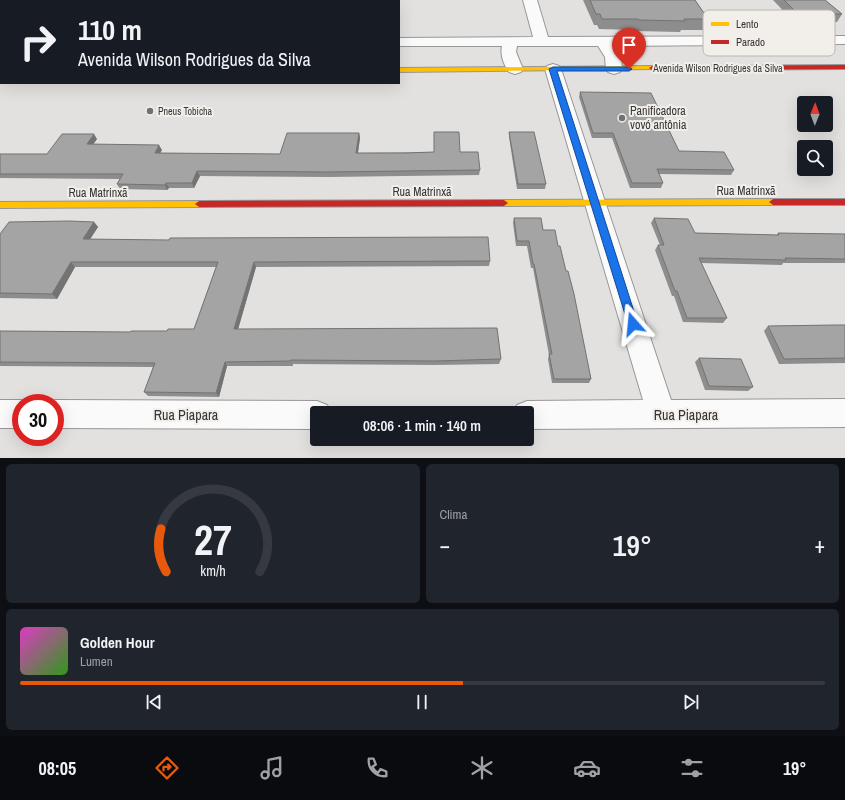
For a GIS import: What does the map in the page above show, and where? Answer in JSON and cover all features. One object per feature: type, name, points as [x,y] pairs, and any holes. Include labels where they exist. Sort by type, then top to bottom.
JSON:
[{"type":"street","points":[[530,0],[542,42]]},
{"type":"street","points":[[835,40],[845,40]]},
{"type":"street","points":[[400,42],[703,41]]},
{"type":"street","points":[[510,42],[508,52],[515,70]]},
{"type":"street","points":[[603,42],[613,57],[614,69]]},
{"type":"street","name":"Avenida Wilson Rodrigues da Silva","points":[[400,70],[845,67]]},
{"type":"street","points":[[553,69],[662,415]]},
{"type":"street","name":"Rua Matrinxã","points":[[0,205],[845,202]]},
{"type":"street","name":"Rua Piapara","points":[[534,415],[845,413]]},
{"type":"street","points":[[0,414],[12,414]]},
{"type":"street","name":"Rua Piapara","points":[[64,414],[310,415]]},
{"type":"building","points":[[590,0],[695,0],[703,12],[703,19],[684,19],[685,21],[602,19],[600,14],[596,14]]},
{"type":"building","points":[[784,0],[825,0],[842,14],[835,14],[835,10],[794,10]]},
{"type":"building","points":[[580,92],[651,93],[679,151],[724,152],[734,170],[657,169],[663,183],[632,183],[613,133],[593,133]]},
{"type":"building","points":[[434,132],[459,132],[460,152],[478,152],[480,170],[328,172],[197,171],[192,183],[166,183],[165,185],[117,184],[123,174],[0,174],[0,154],[47,154],[62,134],[94,134],[87,144],[159,145],[155,153],[280,154],[287,133],[359,133],[356,153],[434,152]]},
{"type":"building","points":[[509,132],[534,132],[546,184],[518,184]]},
{"type":"building","points":[[514,218],[541,218],[543,230],[555,230],[558,246],[560,246],[566,271],[568,271],[574,294],[591,379],[554,379],[549,354],[552,354],[529,241],[517,241]]},
{"type":"building","points":[[654,218],[688,219],[695,233],[779,235],[778,233],[845,234],[845,259],[785,258],[786,260],[699,258],[727,318],[687,318],[658,245],[664,245]]},
{"type":"building","points":[[9,222],[94,222],[83,239],[169,240],[170,238],[488,237],[490,261],[254,262],[234,329],[497,328],[501,359],[435,361],[291,360],[225,362],[216,393],[144,392],[155,363],[0,362],[0,331],[130,332],[167,331],[168,329],[194,329],[218,262],[71,262],[52,294],[0,293],[0,234]]},
{"type":"building","points":[[845,325],[845,358],[784,359],[768,326]]},
{"type":"building","points":[[699,358],[741,359],[753,387],[709,386]]},
{"type":"traffic: slow","points":[[400,70],[652,68]]},
{"type":"traffic: slow","points":[[504,203],[773,202]]},
{"type":"traffic: slow","points":[[0,205],[199,204]]},
{"type":"traffic: jam","points":[[652,68],[845,67]]},
{"type":"traffic: jam","points":[[773,202],[845,202]]},
{"type":"traffic: jam","points":[[199,204],[504,203]]},
{"type":"place","name":"Pneus Tobicha","points":[[150,111]]},
{"type":"place","name":"Panificadora vovó antônia","points":[[622,118]]},
{"type":"route","points":[[629,69],[553,69],[633,324]]}]
